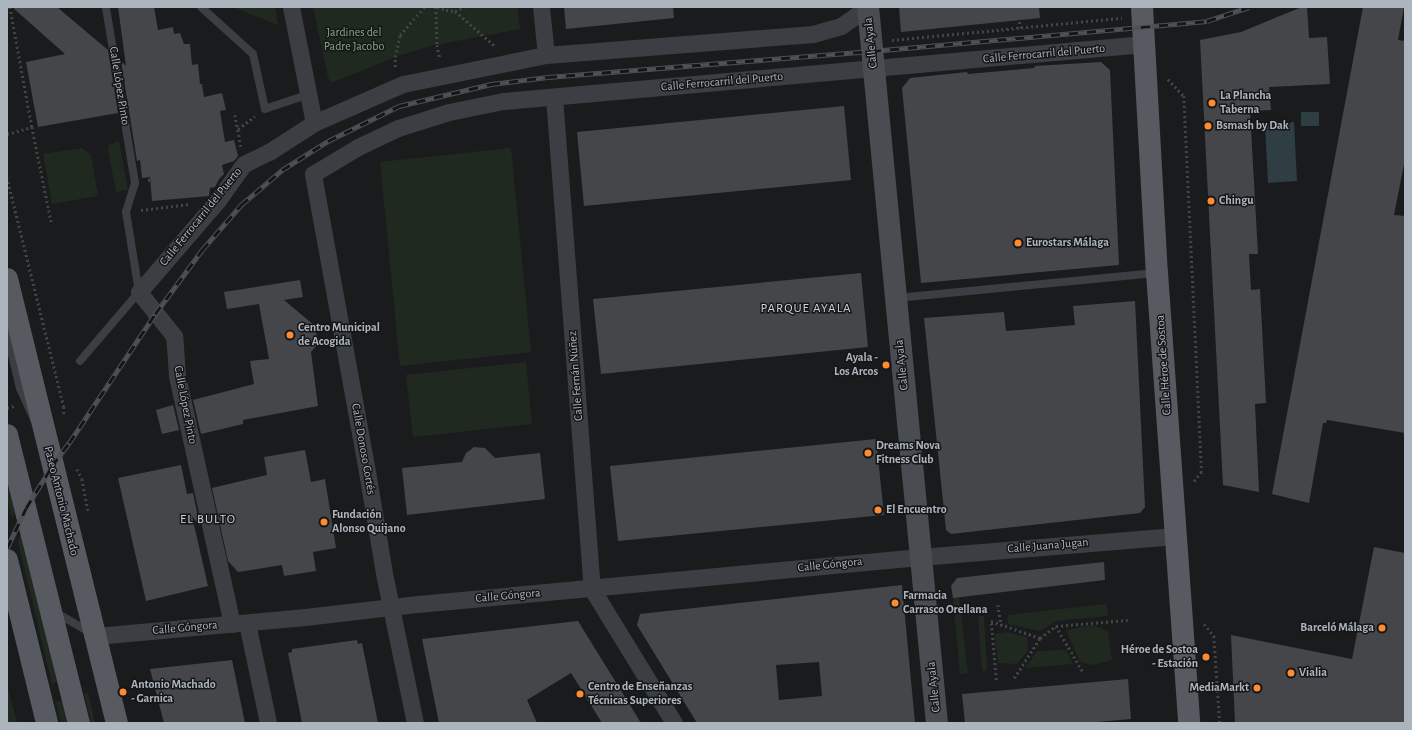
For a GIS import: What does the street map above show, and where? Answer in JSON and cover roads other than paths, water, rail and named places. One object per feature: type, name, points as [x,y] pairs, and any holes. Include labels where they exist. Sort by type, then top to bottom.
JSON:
[{"type":"main road","name":"Calle Ayala","points":[[868,7],[870,42],[874,69],[937,723]]},
{"type":"main road","name":"Calle Héroe de Sostoa","points":[[1142,12],[1157,273],[1189,723]]},
{"type":"main road","name":"Paseo Antonio Machado","points":[[7,279],[117,723]]},
{"type":"main road","points":[[7,435],[79,723]]},
{"type":"main road","points":[[7,560],[47,723]]},
{"type":"street","points":[[291,7],[314,123]]},
{"type":"street","points":[[541,7],[546,55]]},
{"type":"street","name":"Calle Ferrocarril del Puerto","points":[[139,292],[218,200],[244,164],[269,152],[314,123],[403,84],[546,55],[813,34],[841,26],[868,7]]},
{"type":"street","name":"Calle Ferrocarril del Puerto","points":[[313,174],[358,147],[398,128],[449,112],[503,100],[554,97],[1144,44]]},
{"type":"street","name":"Calle Fernán Núñez","points":[[554,97],[592,589],[674,723]]},
{"type":"street","name":"Calle Donoso Cortés","points":[[313,174],[384,573],[415,723]]},
{"type":"street","name":"Calle López Pinto","points":[[139,292],[174,336],[177,375],[240,623],[268,723]]},
{"type":"street","name":"Calle Juana Jugan","points":[[920,557],[1176,536]]},
{"type":"street","name":"Calle Góngora","points":[[96,636],[392,609],[418,604],[592,589],[920,557]]},
{"type":"lane","name":"Calle López Pinto","points":[[106,7],[135,183],[126,212],[139,292]]},
{"type":"lane","points":[[201,7],[253,54],[265,109],[309,94]]},
{"type":"lane","points":[[895,299],[1157,273]]},
{"type":"lane","points":[[80,361],[139,292]]},
{"type":"lane","points":[[7,334],[25,403],[46,441]]},
{"type":"lane","points":[[51,610],[96,636]]},
{"type":"railway","points":[[7,548],[26,508],[52,466],[155,314],[202,250],[241,205],[282,170],[328,141],[399,106],[491,84],[548,77],[872,51],[1207,21],[1249,7]]},
{"type":"place","name":"La Plancha Taberna","points":[[1212,103]]},
{"type":"place","name":"Bsmash by Dak","points":[[1208,126]]},
{"type":"place","name":"Chingu","points":[[1211,201]]},
{"type":"place","name":"Eurostars Málaga","points":[[1018,243]]},
{"type":"place","name":"Centro Municipal de Acogida","points":[[290,335]]},
{"type":"place","name":"Ayala - Los Arcos","points":[[886,365]]},
{"type":"place","name":"Dreams Nova Fitness Club","points":[[868,453]]},
{"type":"place","name":"El Encuentro","points":[[878,510]]},
{"type":"place","name":"Fundación Alonso Quijano","points":[[324,522]]},
{"type":"place","name":"Farmacia Carrasco Orellana","points":[[895,603]]},
{"type":"place","name":"Barceló Málaga","points":[[1382,628]]},
{"type":"place","name":"Héroe de Sostoa - Estación","points":[[1206,657]]},
{"type":"place","name":"Vialia","points":[[1291,673]]},
{"type":"place","name":"MediaMarkt","points":[[1257,688]]},
{"type":"place","name":"Antonio Machado - Garnica","points":[[123,692]]},
{"type":"place","name":"Centro de Enseñanzas Técnicas Superiores","points":[[580,694]]},
{"type":"district","name":"PARQUE AYALA","points":[[806,309]]},
{"type":"district","name":"EL BULTO","points":[[208,520]]},
{"type":"park label","name":"Jardines del Padre Jacobo","points":[[354,40]]}]
